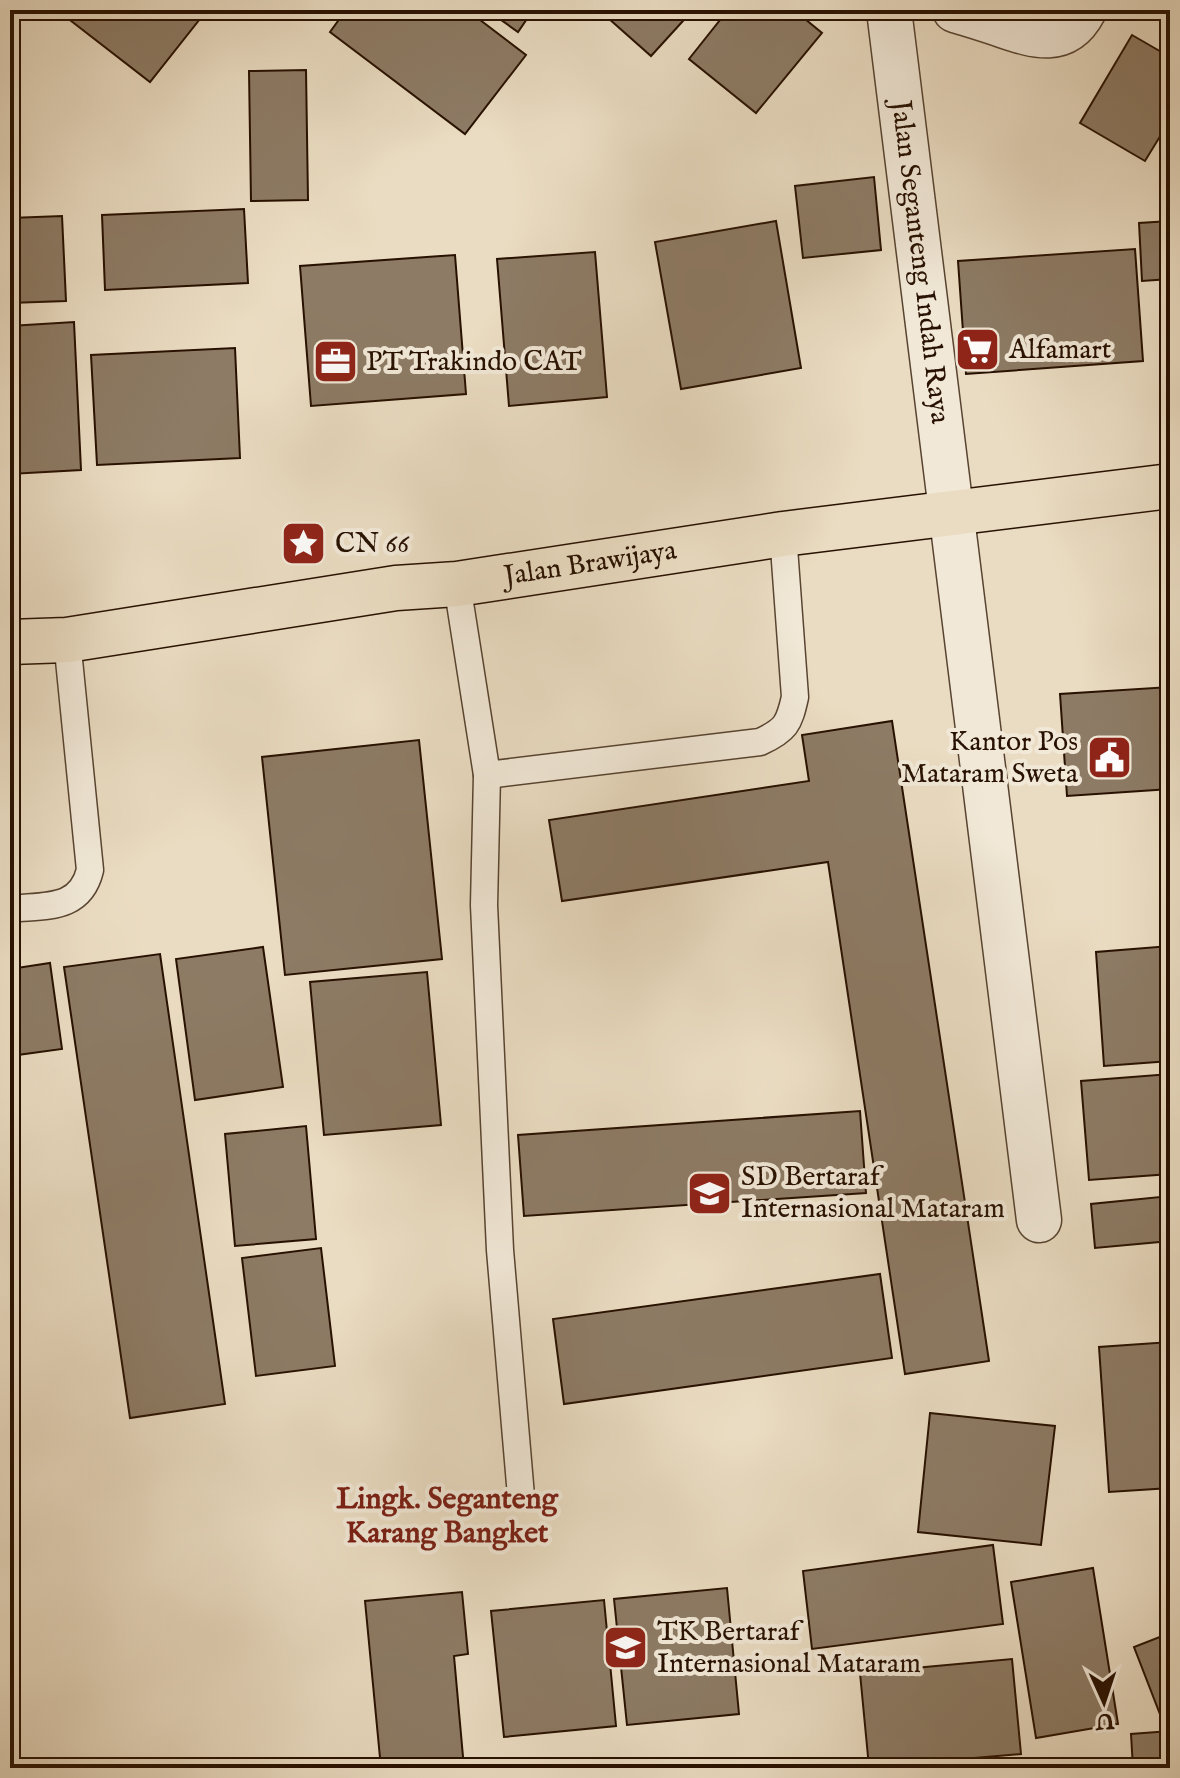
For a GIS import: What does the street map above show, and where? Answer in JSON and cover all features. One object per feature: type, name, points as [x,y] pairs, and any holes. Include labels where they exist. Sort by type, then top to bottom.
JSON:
[{"type":"main road","name":"Jalan Brawijaya","points":[[10,642],[67,640],[396,588],[457,584],[783,534],[1170,486]]},
{"type":"street","name":"Jalan Seganteng Indah Raya","points":[[889,10],[1039,1220]]},
{"type":"street","points":[[955,10],[1024,34],[1040,36],[1064,31],[1084,10]]},
{"type":"lane","points":[[487,775],[760,742],[780,733],[791,719],[795,697],[783,534]]},
{"type":"lane","points":[[457,584],[487,775],[484,905],[500,1250],[521,1496]]},
{"type":"lane","points":[[10,909],[62,904],[77,897],[86,886],[90,870],[67,640]]},
{"type":"building","points":[[57,10],[207,10],[150,82]]},
{"type":"building","points":[[346,10],[467,10],[526,55],[465,134],[330,32]]},
{"type":"building","points":[[487,10],[533,10],[518,32]]},
{"type":"building","points":[[599,10],[693,10],[651,56]]},
{"type":"building","points":[[728,10],[794,10],[822,33],[756,113],[689,59]]},
{"type":"building","points":[[1147,10],[1170,10],[1170,23]]},
{"type":"building","points":[[1132,35],[1170,57],[1170,120],[1145,161],[1080,123]]},
{"type":"building","points":[[306,70],[308,200],[251,201],[249,71]]},
{"type":"building","points":[[874,177],[881,250],[803,258],[795,186]]},
{"type":"building","points":[[244,209],[248,283],[105,290],[102,215]]},
{"type":"building","points":[[62,216],[66,301],[10,303],[10,218]]},
{"type":"building","points":[[776,221],[801,368],[681,389],[655,242]]},
{"type":"building","points":[[1170,221],[1170,279],[1142,281],[1139,223]]},
{"type":"building","points":[[1135,249],[1143,361],[966,374],[958,261]]},
{"type":"building","points":[[595,252],[607,397],[509,406],[497,259]]},
{"type":"building","points":[[455,255],[466,394],[311,406],[300,266]]},
{"type":"building","points":[[74,322],[81,470],[10,474],[10,326]]},
{"type":"building","points":[[235,348],[240,458],[97,465],[91,355]]},
{"type":"building","points":[[1170,687],[1170,789],[1067,796],[1060,694]]},
{"type":"building","points":[[892,721],[989,1361],[905,1374],[828,862],[562,901],[549,820],[809,781],[802,735]]},
{"type":"building","points":[[419,740],[442,959],[285,975],[262,757]]},
{"type":"building","points":[[1170,946],[1170,1061],[1104,1066],[1096,952]]},
{"type":"building","points":[[263,947],[283,1087],[195,1100],[176,959]]},
{"type":"building","points":[[160,954],[225,1404],[130,1418],[64,967]]},
{"type":"building","points":[[50,963],[62,1049],[10,1056],[10,969]]},
{"type":"building","points":[[427,972],[441,1125],[324,1135],[310,982]]},
{"type":"building","points":[[1170,1074],[1170,1174],[1089,1180],[1081,1081]]},
{"type":"building","points":[[860,1111],[866,1193],[524,1216],[518,1135]]},
{"type":"building","points":[[306,1126],[316,1239],[235,1246],[225,1134]]},
{"type":"building","points":[[1170,1196],[1170,1241],[1095,1248],[1091,1204]]},
{"type":"building","points":[[321,1248],[335,1366],[256,1376],[242,1258]]},
{"type":"building","points":[[880,1274],[892,1358],[564,1404],[553,1319]]},
{"type":"building","points":[[1170,1342],[1170,1488],[1109,1492],[1099,1347]]},
{"type":"building","points":[[930,1413],[1055,1426],[1041,1545],[918,1532]]},
{"type":"building","points":[[993,1545],[1003,1624],[812,1649],[803,1571]]},
{"type":"building","points":[[1093,1568],[1118,1724],[1036,1738],[1011,1582]]},
{"type":"building","points":[[727,1588],[739,1714],[627,1725],[614,1599]]},
{"type":"building","points":[[462,1592],[468,1654],[454,1656],[464,1768],[381,1768],[365,1601]]},
{"type":"building","points":[[604,1600],[616,1726],[504,1737],[491,1611]]},
{"type":"building","points":[[1170,1633],[1170,1719],[1163,1722],[1134,1647]]},
{"type":"building","points":[[1012,1659],[1021,1754],[869,1767],[860,1673]]},
{"type":"building","points":[[1170,1731],[1170,1768],[1133,1768],[1131,1734]]},
{"type":"place","name":"Alfamart","points":[[978,350]]},
{"type":"place","name":"PT Trakindo CAT","points":[[335,362]]},
{"type":"place","name":"CN 66","points":[[304,544]]},
{"type":"place","name":"Kantor Pos Mataram Sweta","points":[[1109,758]]},
{"type":"place","name":"SD Bertaraf Internasional Mataram","points":[[710,1193]]},
{"type":"place","name":"TK Bertaraf Internasional Mataram","points":[[626,1648]]},
{"type":"district","name":"Lingk. Seganteng Karang Bangket","points":[[447,1517]]}]
